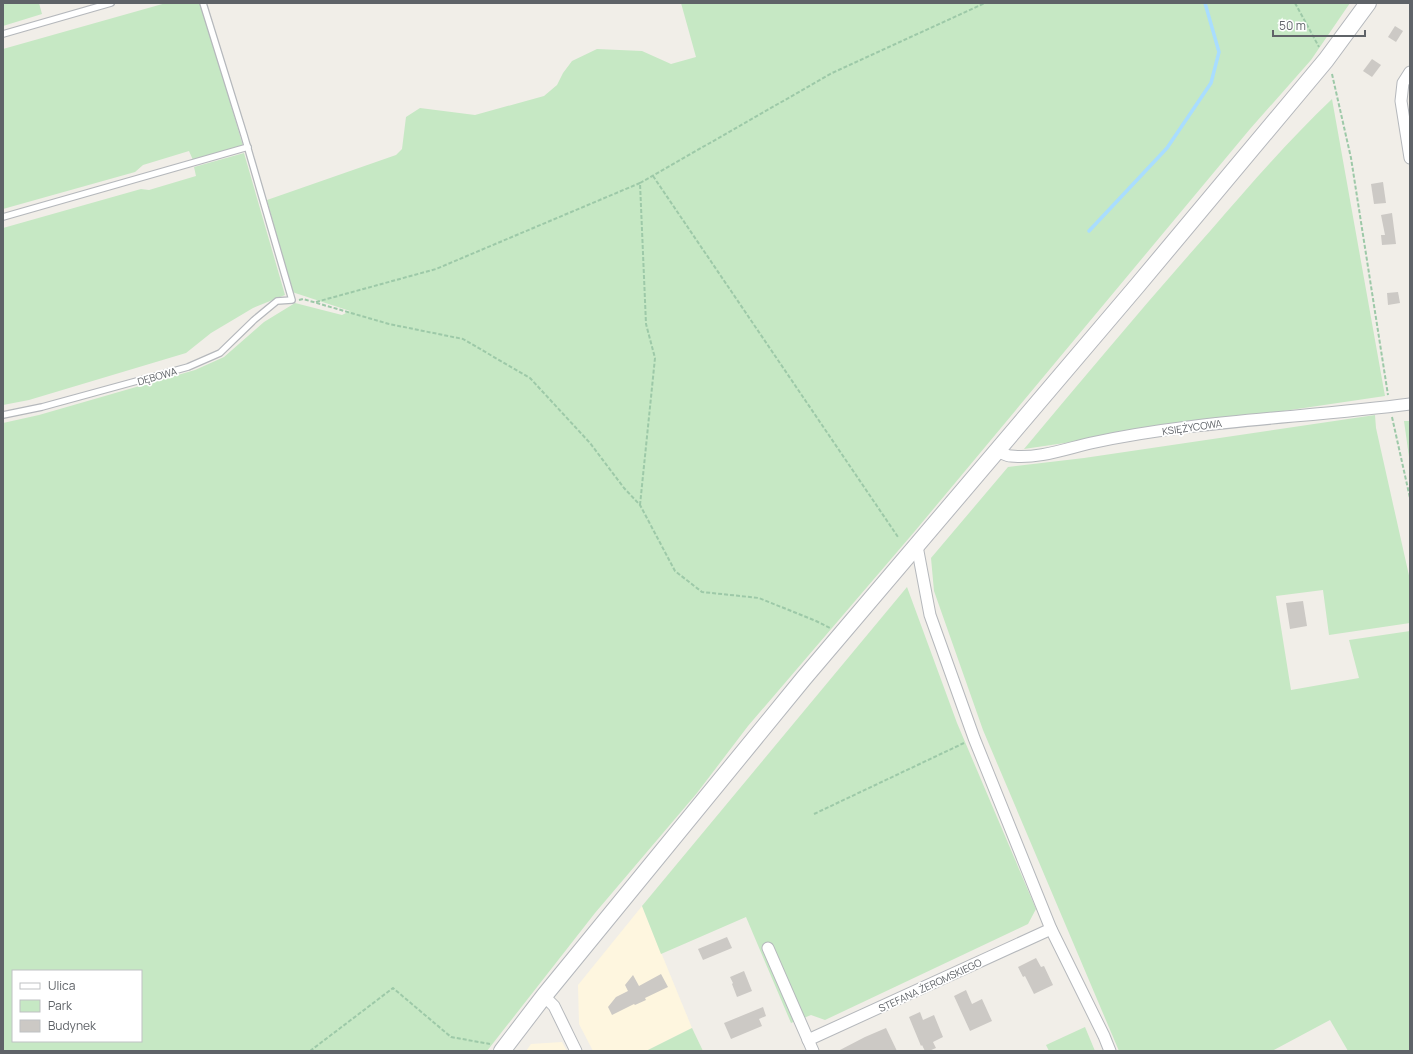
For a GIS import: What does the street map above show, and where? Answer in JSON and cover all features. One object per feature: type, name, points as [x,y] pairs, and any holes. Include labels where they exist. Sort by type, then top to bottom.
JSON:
[{"type":"street","points":[[503,1049],[544,996],[804,678],[1326,60],[1368,3]]},
{"type":"street","points":[[1410,72],[1403,83],[1401,101],[1410,158]]},
{"type":"street","name":"KSIĘŻYCOWA","points":[[997,450],[1010,456],[1050,454],[1092,443],[1196,425],[1410,404]]},
{"type":"street","points":[[917,546],[930,615],[974,738],[1051,929],[1110,1051]]},
{"type":"street","name":"STEFANA ŻEROMSKIEGO","points":[[808,1040],[1051,929]]},
{"type":"street","points":[[768,948],[813,1051]]},
{"type":"street","points":[[544,996],[554,1006],[576,1051]]},
{"type":"lane","points":[[3,34],[111,3]]},
{"type":"lane","points":[[203,3],[248,147],[292,300]]},
{"type":"lane","points":[[3,217],[248,147]]},
{"type":"lane","name":"DĘBOWA","points":[[3,415],[42,407],[188,367],[220,353],[254,320],[277,301],[292,300]]},
{"type":"path","points":[[315,302],[436,269],[640,183],[832,73],[985,3]]},
{"type":"path","points":[[1295,3],[1326,60]]},
{"type":"path","points":[[1334,80],[1351,158],[1390,406],[1410,498]]},
{"type":"path","points":[[653,176],[898,538]]},
{"type":"path","points":[[640,183],[646,324],[655,358],[640,505]]},
{"type":"path","points":[[292,300],[303,299],[389,324],[463,339],[530,378],[590,442],[624,488],[640,505],[674,571],[702,592],[759,598],[816,621],[841,635]]},
{"type":"path","points":[[814,814],[974,738]]},
{"type":"path","points":[[310,1051],[393,988],[451,1037],[503,1049]]},
{"type":"shaded area","points":[[642,906],[692,1028],[646,1051],[593,1051],[579,1024],[578,985]]},
{"type":"shaded area","points":[[562,1042],[567,1051],[526,1051],[531,1044]]},
{"type":"green space","points":[[3,3],[39,3],[42,14],[3,26]]},
{"type":"green space","points":[[166,3],[201,3],[243,146],[193,160],[189,151],[143,165],[135,172],[3,209],[3,49]]},
{"type":"green space","points":[[681,3],[1350,3],[1311,60],[1250,129],[915,531],[748,726],[697,793],[595,913],[487,1051],[3,1051],[3,423],[39,415],[195,370],[224,357],[264,322],[295,303],[342,315],[350,311],[292,292],[267,200],[396,155],[402,149],[406,117],[420,108],[475,115],[544,96],[557,85],[563,73],[572,61],[597,49],[642,51],[671,64],[696,57]]},
{"type":"green space","points":[[1332,99],[1385,396],[1024,449],[1140,311],[1240,196]]},
{"type":"green space","points":[[244,153],[285,295],[253,308],[211,333],[186,353],[29,400],[3,405],[3,228],[141,189],[149,190],[196,176],[194,167]]},
{"type":"green space","points":[[1375,415],[1376,428],[1410,580],[1410,623],[1329,635],[1323,590],[1276,596],[1291,690],[1359,678],[1349,640],[1410,631],[1410,1051],[1348,1051],[1330,1020],[1272,1051],[1119,1051],[983,730],[934,591],[931,558],[1008,467],[1084,458]]},
{"type":"green space","points":[[1404,421],[1410,421],[1410,464]]},
{"type":"green space","points":[[907,587],[957,723],[1036,909],[1028,924],[825,1020],[811,1015],[791,1023],[746,917],[661,954],[642,906]]},
{"type":"green space","points":[[1085,1027],[1095,1051],[1049,1051],[1046,1045]]},
{"type":"green space","points":[[692,1028],[703,1051],[646,1051]]},
{"type":"building","points":[[1395,26],[1403,31],[1396,42],[1388,37]]},
{"type":"building","points":[[1372,59],[1381,65],[1372,77],[1363,71]]},
{"type":"building","points":[[1383,182],[1386,203],[1374,204],[1371,184]]},
{"type":"building","points":[[1392,213],[1396,244],[1382,245],[1381,235],[1385,235],[1381,215]]},
{"type":"building","points":[[1398,292],[1400,303],[1388,305],[1387,293]]},
{"type":"building","points":[[1303,601],[1307,626],[1290,629],[1286,603]]},
{"type":"building","points":[[727,937],[732,948],[703,960],[698,949]]},
{"type":"building","points":[[1036,958],[1041,967],[1044,966],[1053,985],[1034,994],[1025,976],[1023,977],[1018,967]]},
{"type":"building","points":[[744,971],[752,991],[737,997],[730,977]]},
{"type":"building","points":[[661,974],[668,987],[645,998],[646,1000],[612,1015],[608,1007],[616,997],[628,991],[625,985],[633,975],[639,986]]},
{"type":"building","points":[[966,990],[972,1004],[982,999],[992,1021],[970,1031],[954,996]]},
{"type":"building","points":[[763,1007],[766,1016],[759,1019],[762,1026],[731,1039],[724,1023]]},
{"type":"building","points":[[920,1012],[923,1020],[934,1015],[943,1037],[933,1042],[936,1048],[929,1051],[925,1051],[922,1045],[921,1046],[909,1017]]},
{"type":"building","points":[[886,1028],[897,1051],[838,1051],[865,1037]]},
{"type":"waterway","points":[[1089,231],[1167,148],[1211,83],[1219,52],[1205,3]]}]
